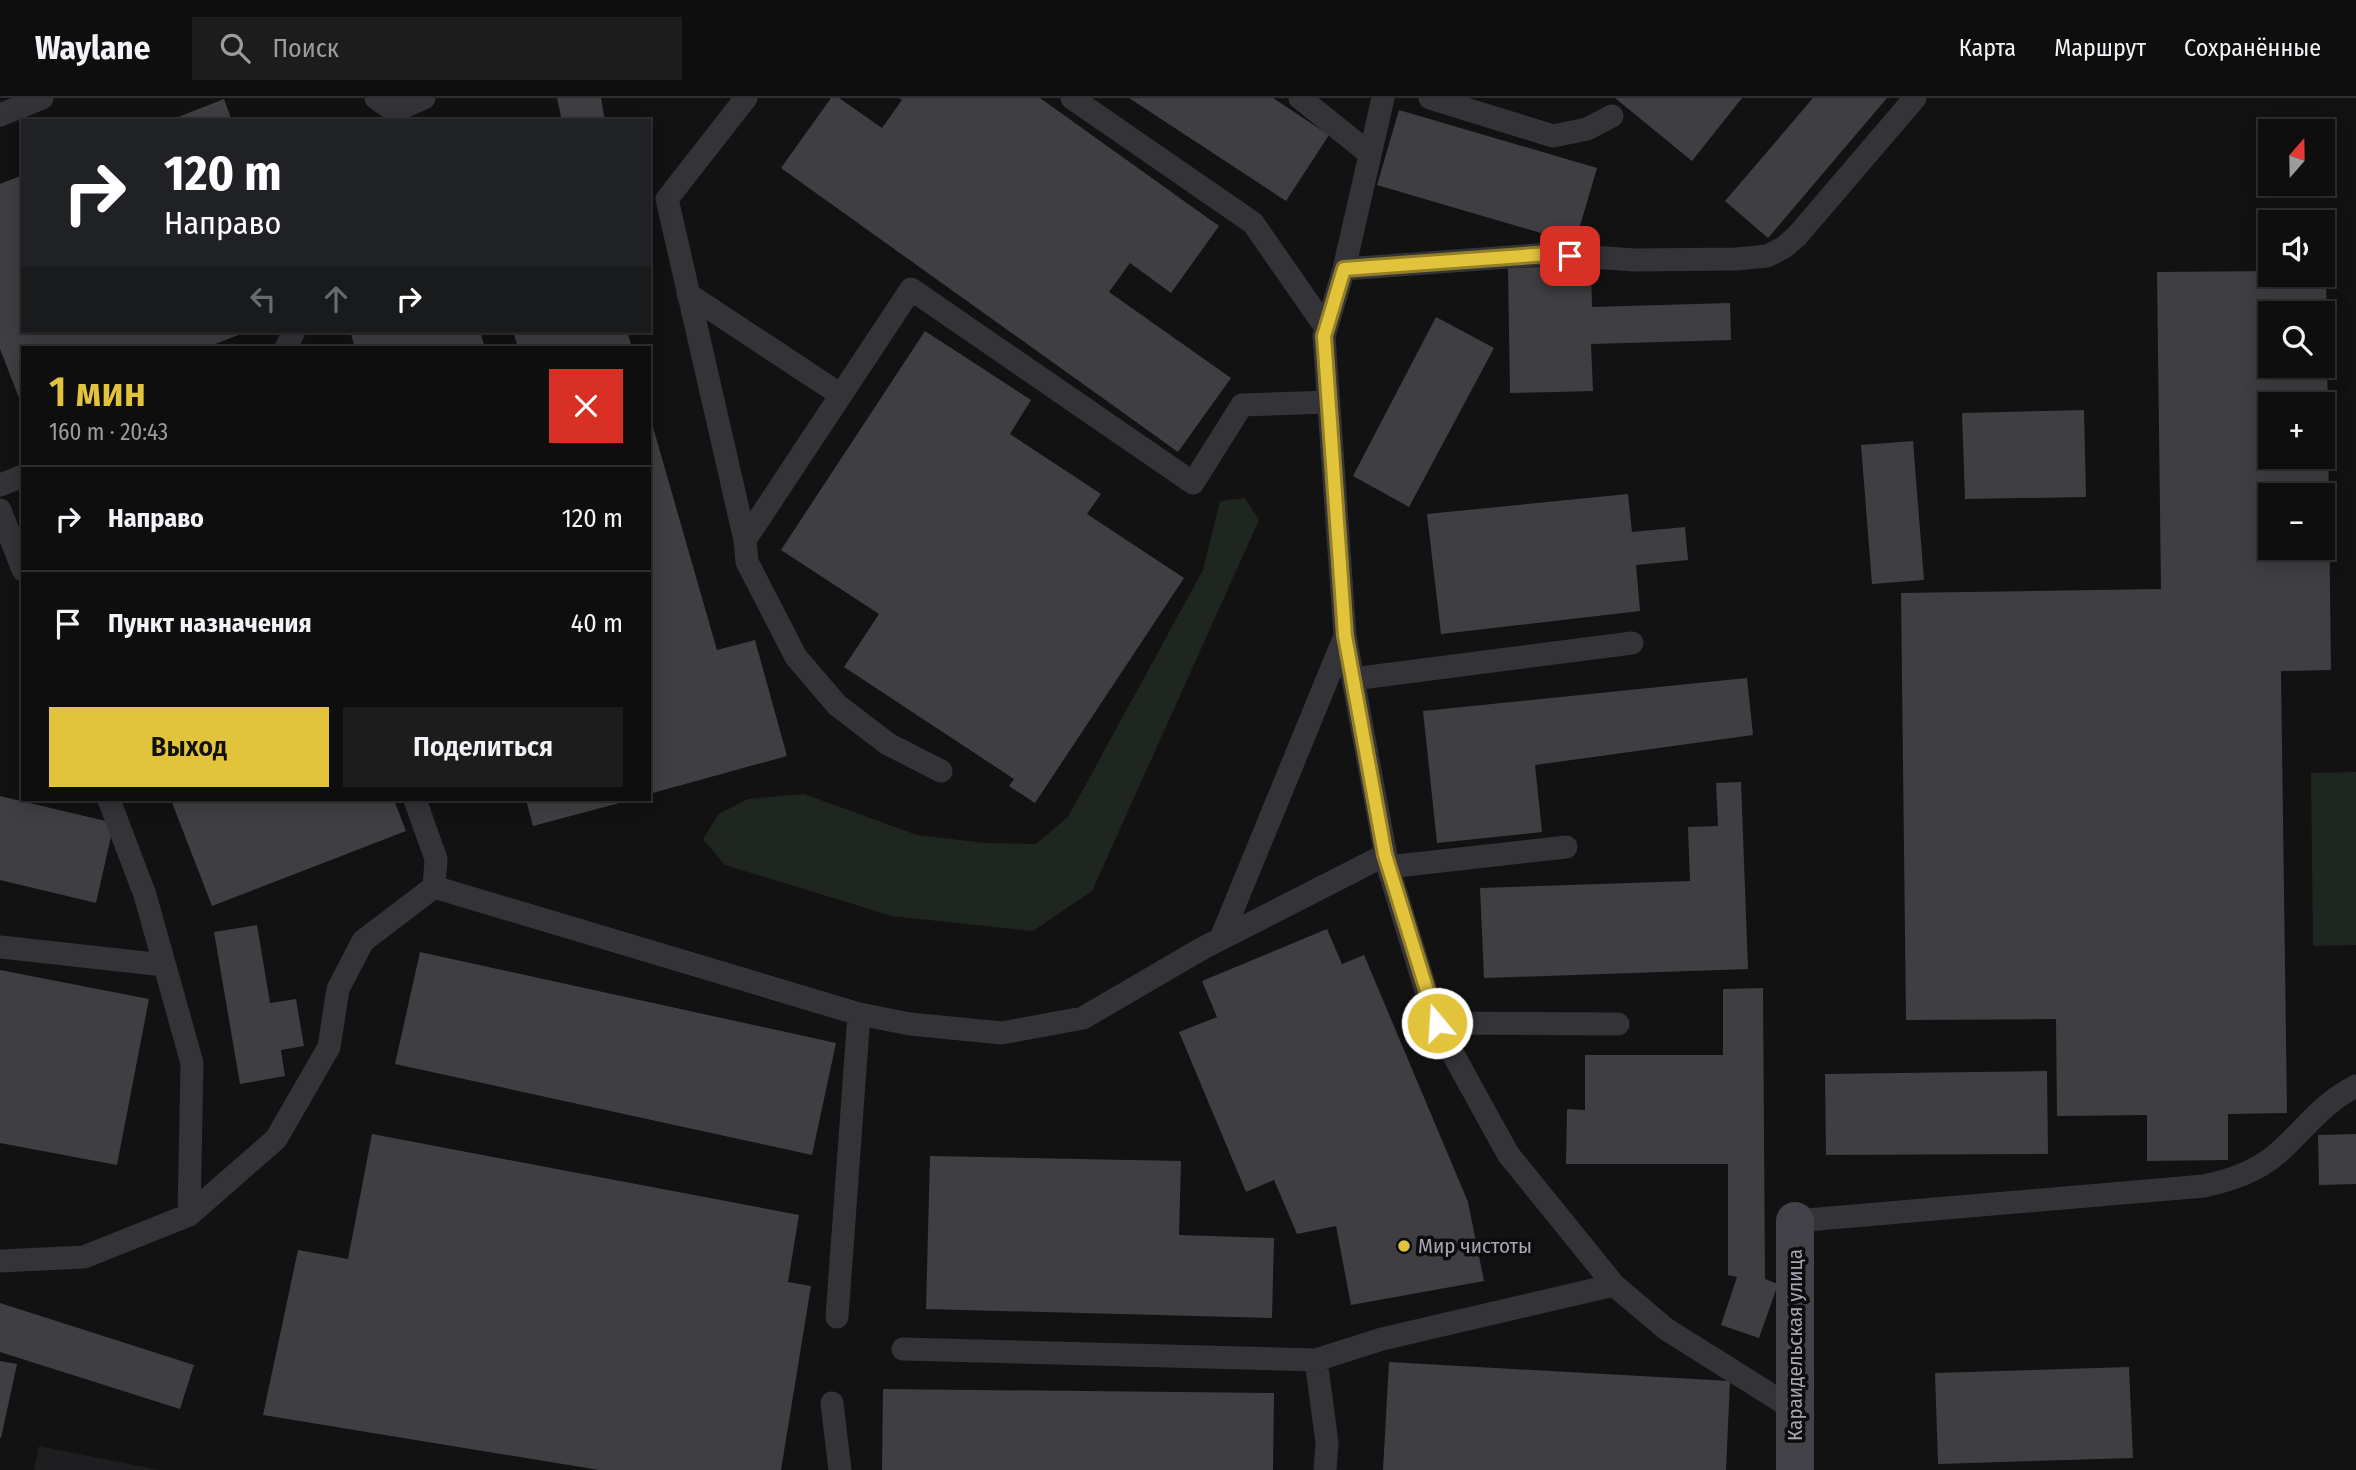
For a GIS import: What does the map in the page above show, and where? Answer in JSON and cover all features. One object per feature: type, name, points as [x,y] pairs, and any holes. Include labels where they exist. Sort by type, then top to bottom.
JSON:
[{"type":"street","name":"Караидельская улица","points":[[1795,1221],[1795,1470]]},
{"type":"lane","points":[[0,115],[42,98]]},
{"type":"lane","points":[[376,98],[396,115],[424,98]]},
{"type":"lane","points":[[746,98],[667,199],[745,540],[747,562],[796,657],[837,705],[888,744],[941,771]]},
{"type":"lane","points":[[1072,98],[1253,223],[1326,328]]},
{"type":"lane","points":[[1300,98],[1370,154]]},
{"type":"lane","points":[[1383,98],[1344,269],[1324,336],[1345,636],[1386,861],[1437,1023],[1508,1154],[1614,1284],[1666,1329],[1795,1410]]},
{"type":"lane","points":[[1430,98],[1553,136],[1587,129],[1612,116]]},
{"type":"lane","points":[[1344,269],[1549,254],[1634,260],[1767,256],[1783,248],[1797,236],[1915,98]]},
{"type":"lane","points":[[745,540],[911,289],[1193,483],[1242,405],[1329,402]]},
{"type":"lane","points":[[688,294],[841,395]]},
{"type":"lane","points":[[0,485],[21,477]]},
{"type":"lane","points":[[0,510],[21,565]]},
{"type":"lane","points":[[1221,939],[1345,636]]},
{"type":"lane","points":[[1353,679],[1632,643]]},
{"type":"lane","points":[[109,801],[145,895],[192,1063],[189,1215]]},
{"type":"lane","points":[[0,1261],[84,1257],[189,1215],[276,1139],[329,1047],[338,989],[363,941],[434,887],[436,859],[415,801]]},
{"type":"lane","points":[[434,887],[859,1014],[910,1024],[1002,1033],[1083,1018],[1221,939],[1386,861],[1566,847]]},
{"type":"lane","points":[[0,947],[164,965]]},
{"type":"lane","points":[[837,1317],[859,1014]]},
{"type":"lane","points":[[1437,1023],[1618,1024]]},
{"type":"lane","points":[[1795,1221],[2204,1186],[2230,1181],[2278,1153],[2329,1102],[2356,1086]]},
{"type":"lane","points":[[902,1349],[1315,1360],[1381,1339],[1614,1284]]},
{"type":"lane","points":[[1315,1360],[1327,1443],[1325,1470]]},
{"type":"lane","points":[[832,1403],[840,1470]]},
{"type":"shaded area","points":[[1245,498],[1259,520],[1092,891],[1033,931],[892,916],[725,865],[703,839],[719,814],[748,799],[804,794],[917,835],[985,843],[1036,844],[1068,817],[1203,570],[1220,501]]},
{"type":"shaded area","points":[[2356,772],[2356,945],[2313,946],[2311,773]]},
{"type":"shaded area","points":[[39,1446],[160,1470],[34,1470]]},
{"type":"building","points":[[557,98],[601,98],[605,119],[562,119]]},
{"type":"building","points":[[831,98],[839,98],[882,128],[902,100],[899,98],[1040,98],[1219,226],[1171,293],[1130,263],[1109,292],[1231,378],[1178,452],[781,168]]},
{"type":"building","points":[[1129,98],[1273,98],[1329,135],[1286,201]]},
{"type":"building","points":[[1615,98],[1742,98],[1692,161]]},
{"type":"building","points":[[1813,98],[1887,98],[1768,238],[1725,201]]},
{"type":"building","points":[[224,99],[231,119],[173,119]]},
{"type":"building","points":[[1399,110],[1597,168],[1575,243],[1377,185]]},
{"type":"building","points":[[21,176],[21,333],[241,334],[210,346],[21,346],[21,403],[0,349],[0,184]]},
{"type":"building","points":[[1591,266],[1592,307],[1730,303],[1731,340],[1591,344],[1593,391],[1510,393],[1508,268]]},
{"type":"building","points":[[2258,271],[2258,287],[2326,287],[2326,301],[2258,301],[2258,378],[2327,378],[2328,392],[2258,392],[2258,469],[2328,469],[2329,483],[2258,483],[2258,560],[2330,560],[2331,670],[2281,671],[2287,1113],[2228,1114],[2228,1160],[2147,1161],[2147,1115],[2057,1116],[2056,1019],[1906,1020],[1901,593],[2161,589],[2157,272]]},
{"type":"building","points":[[1436,317],[1494,348],[1409,507],[1353,476]]},
{"type":"building","points":[[925,331],[1031,400],[1010,434],[1101,494],[1087,514],[1184,578],[1035,803],[1009,786],[1014,779],[844,667],[879,614],[781,550]]},
{"type":"building","points":[[351,333],[481,333],[484,346],[354,346]]},
{"type":"building","points":[[514,333],[628,333],[631,346],[517,346]]},
{"type":"building","points":[[2084,410],[2086,497],[1965,499],[1962,413]]},
{"type":"building","points":[[651,420],[717,650],[755,640],[787,756],[651,793]]},
{"type":"building","points":[[1913,441],[1924,580],[1872,584],[1861,445]]},
{"type":"building","points":[[1628,494],[1632,532],[1685,527],[1688,560],[1636,565],[1640,611],[1441,634],[1427,514]]},
{"type":"building","points":[[1747,678],[1753,735],[1535,765],[1542,832],[1437,843],[1423,711]]},
{"type":"building","points":[[1741,782],[1748,969],[1484,978],[1480,888],[1690,881],[1688,827],[1718,826],[1716,783]]},
{"type":"building","points":[[0,796],[114,823],[96,903],[0,880]]},
{"type":"building","points":[[171,801],[394,801],[406,831],[212,906]]},
{"type":"building","points":[[526,801],[627,801],[533,826]]},
{"type":"building","points":[[257,925],[270,1003],[296,999],[304,1046],[281,1050],[285,1076],[240,1084],[214,932]]},
{"type":"building","points":[[1327,929],[1342,964],[1364,955],[1468,1202],[1484,1281],[1351,1305],[1336,1226],[1297,1234],[1274,1180],[1246,1192],[1179,1032],[1217,1017],[1202,981]]},
{"type":"building","points":[[420,952],[836,1043],[812,1155],[395,1064]]},
{"type":"building","points":[[0,970],[149,999],[117,1165],[0,1143]]},
{"type":"building","points":[[1763,988],[1765,1279],[1778,1284],[1759,1338],[1721,1325],[1737,1277],[1728,1275],[1728,1164],[1566,1164],[1567,1109],[1585,1110],[1585,1055],[1723,1055],[1723,989]]},
{"type":"building","points":[[2047,1071],[2048,1154],[1826,1155],[1825,1074]]},
{"type":"building","points":[[372,1134],[799,1215],[788,1282],[811,1286],[781,1470],[599,1470],[263,1415],[298,1250],[348,1259]]},
{"type":"building","points":[[2356,1134],[2356,1184],[2319,1185],[2318,1135]]},
{"type":"building","points":[[930,1156],[1181,1161],[1179,1235],[1274,1238],[1272,1318],[926,1309]]},
{"type":"building","points":[[0,1303],[194,1365],[180,1409],[0,1352]]},
{"type":"building","points":[[0,1361],[17,1364],[1,1438],[0,1438]]},
{"type":"building","points":[[1389,1362],[1730,1381],[1726,1470],[1383,1470]]},
{"type":"building","points":[[2129,1367],[2133,1458],[1938,1464],[1935,1373]]},
{"type":"building","points":[[883,1389],[1274,1393],[1273,1470],[882,1470]]},
{"type":"place","name":"Мир чистоты","points":[[1404,1246]]},
{"type":"route","points":[[1437,1023],[1385,855],[1345,636],[1324,336],[1344,269],[1549,254],[1570,256]]}]
